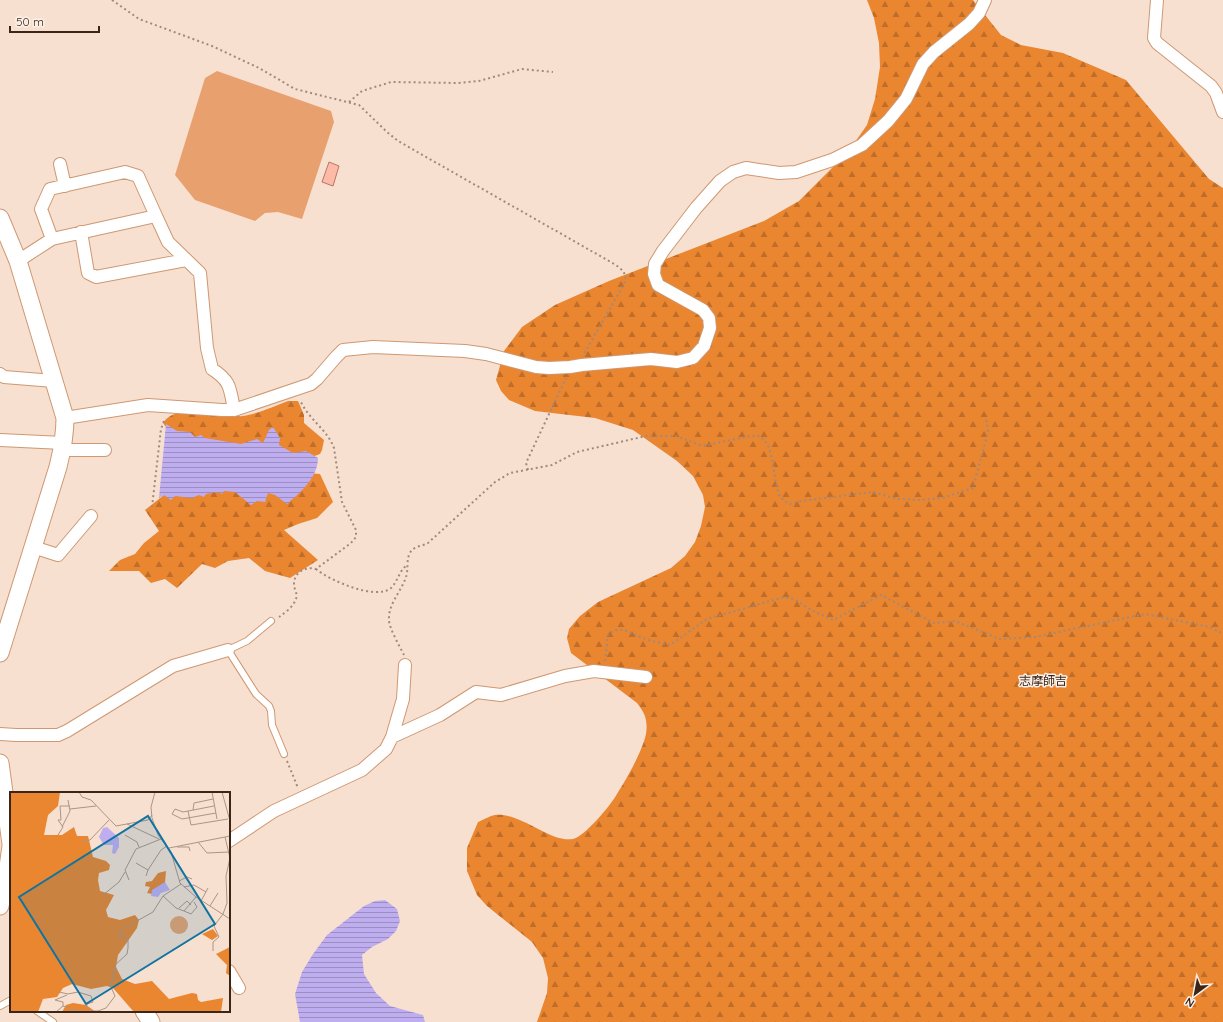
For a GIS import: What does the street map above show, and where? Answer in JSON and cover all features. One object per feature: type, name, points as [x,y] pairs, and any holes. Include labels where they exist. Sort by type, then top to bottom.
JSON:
[{"type":"street","points":[[65,418],[148,405],[234,410],[311,384],[343,350],[372,347],[465,351],[486,354],[536,367],[549,368],[651,359],[677,362],[693,358],[704,346],[710,328],[709,318],[703,310],[658,285],[654,274],[655,264],[663,251],[696,208],[720,181],[733,172],[746,168],[779,173],[796,172],[832,160],[862,145],[888,121],[906,99],[923,64],[934,52],[969,24],[980,13],[985,0]]},
{"type":"street","points":[[1157,0],[1154,38],[1157,43],[1211,86],[1216,93],[1223,112]]},
{"type":"street","points":[[60,164],[65,186]]},
{"type":"street","points":[[52,239],[41,209],[50,189],[125,172],[138,176],[168,242],[200,273],[207,348],[212,369],[222,376],[229,385],[234,410]]},
{"type":"street","points":[[18,261],[52,239],[156,216]]},
{"type":"street","points":[[0,218],[18,261],[65,418],[63,447],[58,466],[0,653]]},
{"type":"street","points":[[81,232],[88,273],[96,277],[186,260]]},
{"type":"street","points":[[0,374],[4,377],[54,381]]},
{"type":"street","points":[[0,440],[105,450]]},
{"type":"street","points":[[33,547],[58,555],[91,516]]},
{"type":"street","points":[[0,734],[58,735],[67,731],[173,666],[228,650]]},
{"type":"street","points":[[230,840],[274,811],[362,770],[386,749],[392,737],[403,698],[405,665]]},
{"type":"street","points":[[392,737],[440,715],[476,692],[501,695],[565,676],[594,671],[646,677]]},
{"type":"street","points":[[0,763],[9,812],[10,828]]},
{"type":"street","points":[[0,906],[10,852]]},
{"type":"street","points":[[230,973],[239,988]]},
{"type":"street","points":[[145,1012],[151,1022]]},
{"type":"lane","points":[[271,622],[247,641],[228,650],[256,694],[269,706],[272,725],[284,754]]},
{"type":"lane","points":[[0,1006],[10,1001]]},
{"type":"lane","points":[[39,1012],[53,1022]]},
{"type":"path","points":[[112,0],[139,19],[259,68],[295,89],[359,105],[386,132],[398,141],[602,257],[622,270],[626,276],[624,284],[576,366],[526,463],[528,470]]},
{"type":"path","points":[[349,102],[362,92],[391,82],[458,83],[479,81],[522,70],[553,72]]},
{"type":"path","points":[[296,390],[303,407],[333,445],[342,502],[356,530],[356,537],[351,543],[316,569]]},
{"type":"path","points":[[152,507],[161,429],[169,406]]},
{"type":"path","points":[[405,665],[404,655],[389,622],[393,602],[407,575],[407,565],[411,551],[428,543],[495,482],[510,473],[552,465],[577,452],[646,436],[676,436],[702,446],[751,436],[760,436],[768,445],[779,495],[784,501],[790,504],[802,501],[872,492],[898,499],[919,500],[942,498],[973,488],[988,432],[986,418]]},
{"type":"path","points":[[271,622],[293,605],[297,595],[294,584],[296,577],[302,570],[310,567],[335,581],[367,591],[382,592],[390,588],[397,581],[402,568],[407,565]]},
{"type":"path","points":[[603,672],[608,635],[616,630],[624,630],[648,640],[670,645],[707,619],[784,597],[794,599],[811,610],[833,620],[881,595],[934,623],[955,621],[1000,638],[1035,637],[1145,614],[1210,628],[1223,634]]},
{"type":"path","points":[[284,754],[302,799]]},
{"type":"green space","points":[[867,0],[973,0],[1001,35],[1021,45],[1063,53],[1126,80],[1209,179],[1223,188],[1223,1022],[537,1022],[547,993],[548,978],[543,958],[532,942],[487,906],[477,895],[467,871],[467,848],[478,822],[488,817],[505,815],[525,822],[555,837],[573,839],[584,833],[614,799],[638,757],[646,734],[647,725],[645,717],[637,703],[571,653],[567,638],[569,629],[580,616],[598,602],[671,568],[685,556],[695,542],[701,526],[705,507],[703,495],[693,476],[677,461],[633,430],[595,418],[535,411],[509,400],[501,391],[496,380],[504,351],[522,327],[555,305],[609,281],[764,221],[799,201],[848,152],[867,125],[875,99],[880,67],[879,43],[874,18]]},
{"type":"green space","points":[[288,401],[298,401],[304,415],[304,423],[324,440],[320,454],[309,458],[262,446],[218,445],[169,431],[163,423],[169,417],[178,413],[200,412],[243,416],[260,412]]},
{"type":"green space","points":[[308,473],[320,474],[333,502],[317,518],[284,530],[318,560],[290,578],[265,571],[249,558],[228,561],[215,568],[202,564],[177,588],[165,579],[151,583],[139,571],[109,571],[120,560],[135,554],[144,543],[159,531],[145,510],[169,491]]},
{"type":"shaded area","points":[[217,71],[331,111],[334,122],[302,219],[278,212],[265,213],[255,221],[195,200],[175,175],[205,78]]},
{"type":"shaded area","points":[[166,424],[177,431],[190,432],[195,437],[201,435],[205,438],[241,444],[257,439],[263,443],[269,430],[273,427],[280,438],[279,445],[293,453],[306,451],[318,458],[315,472],[308,484],[287,504],[275,495],[268,493],[265,502],[257,501],[251,505],[235,492],[224,491],[222,494],[218,492],[206,494],[204,497],[199,495],[192,498],[175,496],[171,500],[164,495],[159,498]]},
{"type":"shaded area","points":[[385,900],[397,909],[400,921],[396,931],[388,939],[372,947],[362,955],[364,974],[376,993],[390,1006],[423,1015],[425,1022],[300,1022],[295,994],[302,972],[313,954],[327,935],[364,906],[375,901]]},
{"type":"building","points":[[329,162],[339,166],[333,186],[322,182]]},
{"type":"district","name":"志摩師吉","points":[[1043,680]]}]
